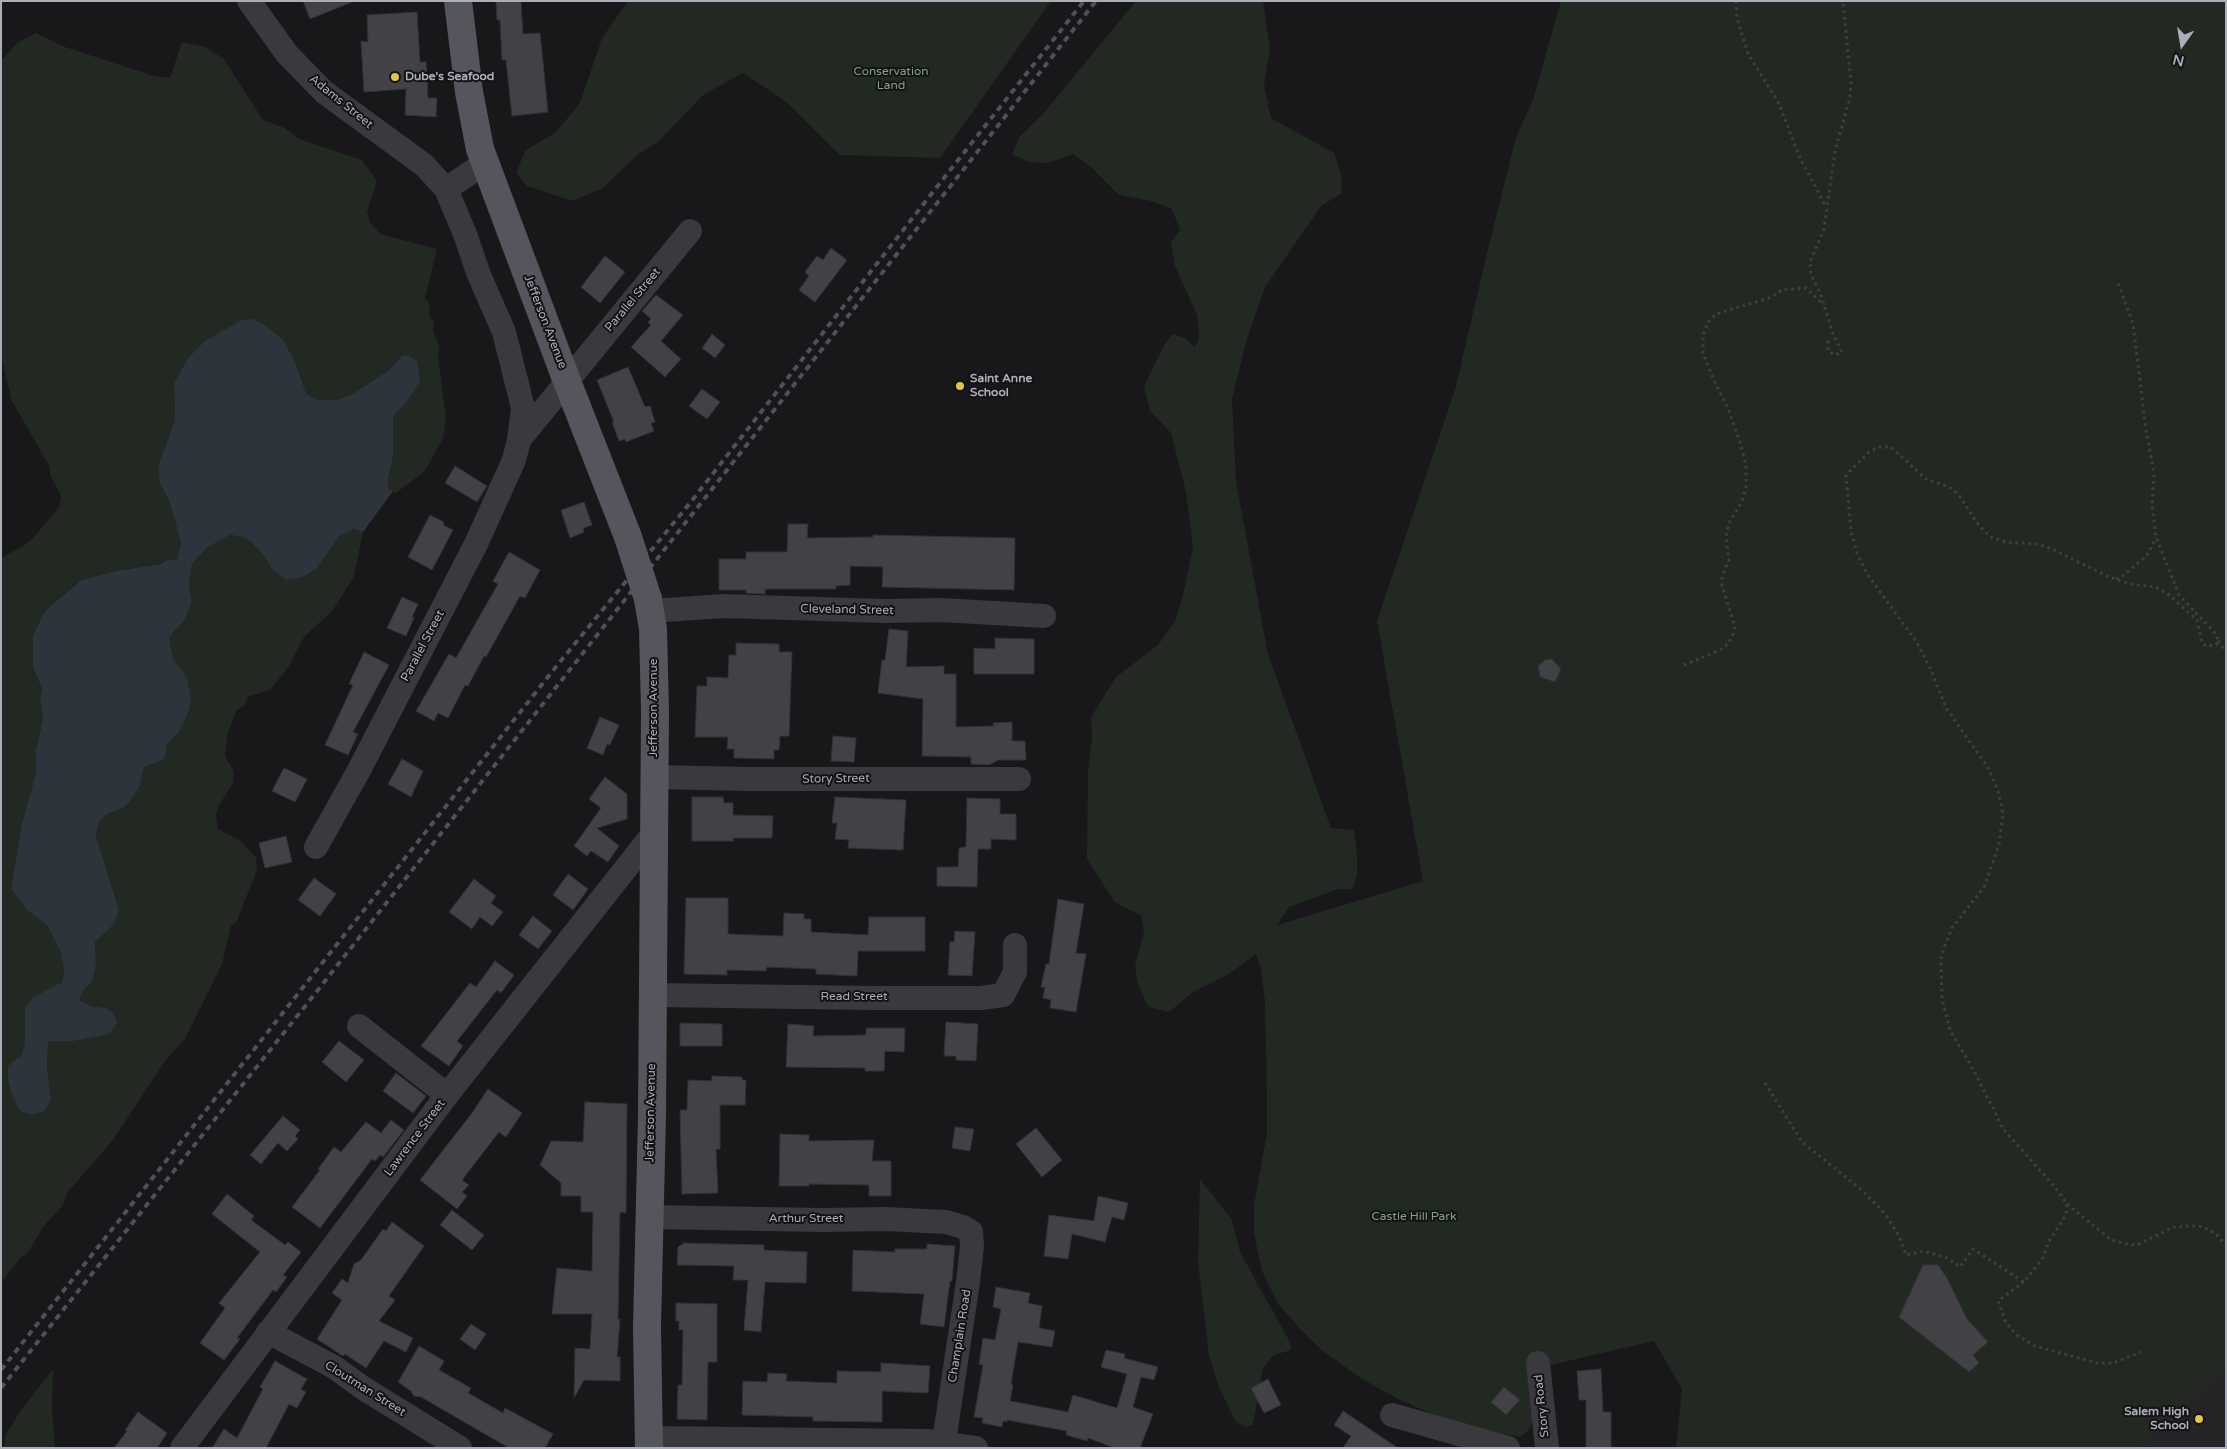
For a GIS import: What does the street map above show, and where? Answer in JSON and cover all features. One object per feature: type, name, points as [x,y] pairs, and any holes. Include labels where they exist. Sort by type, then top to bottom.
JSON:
[{"type":"main road","name":"Jefferson Avenue","points":[[458,1],[469,92],[480,149],[624,529],[650,605],[655,712],[653,995],[647,1327],[649,1443]]},
{"type":"street","name":"Adams Street","points":[[249,1],[287,54],[324,92],[424,165],[446,189]]},
{"type":"street","points":[[446,189],[488,171]]},
{"type":"street","name":"Parallel Street","points":[[316,847],[358,772],[476,544],[514,460],[520,440],[523,408],[504,332],[479,275],[465,234],[446,189]]},
{"type":"street","name":"Parallel Street","points":[[520,440],[690,231]]},
{"type":"street","name":"Cleveland Street","points":[[650,605],[884,611],[942,610],[1044,616]]},
{"type":"street","name":"Story Street","points":[[654,777],[749,780],[1019,779]]},
{"type":"street","name":"Lawrence Street","points":[[182,1448],[447,1095],[653,834]]},
{"type":"street","name":"Read Street","points":[[653,995],[982,998],[1003,995],[1015,972],[1015,945]]},
{"type":"street","points":[[360,1026],[447,1095]]},
{"type":"street","name":"Arthur Street","points":[[649,1217],[822,1220],[885,1219],[946,1222],[963,1227]]},
{"type":"street","name":"Champlain Road","points":[[943,1446],[972,1246],[971,1232],[963,1227]]},
{"type":"street","name":"Cloutman Street","points":[[268,1332],[334,1367],[363,1388],[460,1448]]},
{"type":"street","name":"Story Road","points":[[1538,1363],[1547,1448]]},
{"type":"street","points":[[1392,1415],[1508,1448]]},
{"type":"street","points":[[649,1443],[929,1442],[943,1446],[976,1448]]},
{"type":"path","points":[[1736,1],[1737,18],[1748,54],[1778,102],[1801,160],[1826,207]]},
{"type":"path","points":[[1828,341],[1828,351],[1835,355],[1842,352],[1839,342],[1833,334],[1824,305],[1811,274],[1810,262],[1824,229],[1835,151],[1850,98],[1850,76],[1843,1]]},
{"type":"path","points":[[2117,280],[2133,324],[2146,430],[2154,473],[2152,507],[2156,538],[2179,594],[2217,635],[2218,641],[2226,652]]},
{"type":"path","points":[[1684,665],[1720,650],[1728,644],[1733,634],[1735,627],[1722,585],[1722,576],[1729,560],[1726,536],[1729,523],[1742,502],[1746,486],[1746,467],[1741,445],[1727,406],[1703,353],[1703,335],[1708,322],[1716,314],[1768,298],[1782,290],[1806,288],[1824,305]]},
{"type":"path","points":[[2218,641],[2216,645],[2211,646],[2206,646],[2202,643],[2197,620],[2167,593],[2154,587],[2130,584],[2116,579],[2052,549],[2037,544],[2005,542],[1990,537],[1977,523],[1959,495],[1949,487],[1926,479],[1891,447],[1880,447],[1869,452],[1846,475],[1851,531],[1857,553],[1867,574],[1916,641],[1931,670],[1946,708],[1995,780],[2001,803],[2002,829],[1991,872],[1984,887],[1952,928],[1944,948],[1942,959],[1942,999],[1950,1030],[1974,1071],[2004,1130],[2054,1186],[2067,1204],[2111,1240],[2130,1245],[2139,1244],[2174,1227],[2194,1226],[2203,1227],[2215,1233],[2226,1244]]},
{"type":"path","points":[[2116,579],[2124,575],[2147,555],[2155,544],[2156,538]]},
{"type":"path","points":[[1765,1082],[1802,1142],[1863,1191],[1885,1214],[1899,1236],[1906,1255],[1924,1251],[1947,1258],[1960,1267],[1973,1249],[2024,1282]]},
{"type":"path","points":[[2067,1204],[2066,1215],[2049,1241],[2043,1258],[2024,1282],[1998,1301],[2006,1323],[2017,1335],[2034,1346],[2097,1363],[2113,1363],[2141,1352]]},
{"type":"shaded area","points":[[253,319],[265,325],[283,340],[296,364],[306,393],[316,400],[338,400],[353,394],[389,370],[402,356],[409,356],[417,361],[420,381],[405,404],[393,416],[393,457],[388,479],[389,490],[393,491],[363,532],[354,529],[339,537],[316,569],[303,577],[286,580],[271,568],[265,557],[253,544],[244,537],[230,535],[208,547],[192,564],[189,584],[192,602],[184,621],[169,637],[173,659],[187,677],[191,700],[189,710],[179,732],[167,744],[165,759],[144,767],[140,785],[130,801],[123,808],[107,814],[99,822],[96,836],[119,910],[114,924],[95,942],[96,964],[92,982],[85,988],[79,1000],[91,1006],[106,1008],[113,1013],[117,1023],[109,1034],[73,1041],[48,1041],[47,1067],[51,1099],[44,1111],[33,1115],[20,1111],[12,1096],[8,1080],[8,1066],[21,1056],[25,1044],[25,1007],[33,997],[62,982],[64,971],[61,953],[47,925],[28,911],[11,889],[21,827],[36,773],[36,751],[43,718],[40,699],[42,689],[33,667],[33,635],[45,611],[81,580],[116,571],[160,564],[169,559],[177,560],[181,542],[169,500],[160,484],[158,466],[175,420],[174,384],[188,358],[205,341],[242,320]]},
{"type":"shaded area","name":"Salem High School","points":[[2226,1370],[2226,1448],[2140,1448],[2203,1390]]},
{"type":"green space","name":"Conservation Land","points":[[628,1],[1051,1],[940,158],[840,155],[785,101],[743,73],[703,95],[658,142],[637,155],[603,188],[573,201],[527,186],[516,173],[525,151],[556,132],[580,103],[602,38]]},
{"type":"green space","name":"Castle Hill Park","points":[[1136,1],[1263,1],[1270,49],[1264,85],[1271,118],[1334,153],[1341,174],[1342,193],[1321,206],[1265,287],[1246,342],[1232,399],[1236,482],[1268,654],[1331,828],[1354,830],[1357,853],[1357,876],[1352,889],[1338,889],[1289,907],[1277,925],[1423,881],[1377,621],[1455,390],[1516,137],[1533,100],[1561,1],[2226,1],[2226,1370],[2140,1448],[1676,1448],[1682,1389],[1654,1341],[1529,1370],[1533,1422],[1527,1432],[1519,1437],[1444,1419],[1400,1400],[1362,1379],[1323,1351],[1299,1328],[1277,1302],[1262,1271],[1254,1234],[1254,1204],[1267,1134],[1265,1001],[1261,969],[1256,954],[1229,974],[1193,992],[1169,1012],[1148,1007],[1138,984],[1135,965],[1144,932],[1141,915],[1114,901],[1087,859],[1088,771],[1092,738],[1091,717],[1116,677],[1158,645],[1175,621],[1183,595],[1193,547],[1186,492],[1171,433],[1150,411],[1144,386],[1164,345],[1173,334],[1185,338],[1195,347],[1199,338],[1197,315],[1175,266],[1171,242],[1180,230],[1172,209],[1151,201],[1119,195],[1092,168],[1073,154],[1048,163],[1028,162],[1012,154],[1020,136],[1043,114]]},
{"type":"green space","points":[[36,33],[65,47],[154,76],[170,78],[182,42],[205,47],[224,59],[263,120],[285,128],[299,139],[362,160],[377,181],[367,212],[370,222],[380,234],[437,249],[425,298],[430,305],[429,315],[434,321],[433,331],[439,346],[438,355],[446,418],[443,438],[425,471],[396,493],[389,490],[388,479],[393,457],[393,416],[405,404],[402,356],[389,370],[353,394],[338,400],[315,400],[306,393],[296,364],[174,384],[175,420],[158,466],[160,484],[169,500],[181,542],[177,560],[169,559],[160,564],[116,571],[81,580],[45,611],[33,635],[33,667],[42,689],[40,699],[43,718],[36,751],[36,773],[21,827],[11,889],[28,911],[47,925],[61,953],[64,971],[62,982],[33,997],[25,1007],[25,1044],[21,1056],[51,1099],[47,1067],[48,1041],[73,1041],[106,1008],[91,1006],[79,1000],[96,964],[95,942],[113,924],[119,910],[96,836],[99,822],[107,814],[123,808],[140,785],[144,767],[165,759],[167,744],[179,732],[187,677],[173,659],[169,637],[184,621],[192,603],[189,584],[192,564],[208,547],[230,535],[244,537],[253,544],[265,557],[271,568],[286,580],[303,577],[316,569],[339,537],[354,529],[363,532],[354,576],[333,610],[304,637],[289,666],[271,689],[248,697],[244,706],[237,710],[228,732],[225,756],[233,770],[234,781],[218,807],[216,816],[218,829],[241,841],[256,858],[257,870],[236,923],[231,926],[222,964],[185,1039],[165,1061],[113,1140],[67,1193],[63,1205],[43,1227],[27,1254],[21,1257],[1,1282],[1,558],[26,544],[35,536],[59,507],[61,496],[50,475],[50,467],[12,401],[1,356],[1,61],[18,42]]},
{"type":"green space","points":[[1200,1179],[1232,1220],[1240,1252],[1291,1344],[1291,1350],[1274,1355],[1263,1368],[1252,1425],[1246,1427],[1236,1422],[1218,1385],[1209,1355],[1198,1262]]},
{"type":"green space","points":[[53,1369],[52,1408],[55,1448],[4,1448],[6,1434],[19,1413]]},
{"type":"building","points":[[303,1],[352,1],[352,2],[310,19]]},
{"type":"building","points":[[496,1],[521,1],[523,34],[540,33],[548,112],[512,116],[506,60],[502,60],[500,20],[497,20]]},
{"type":"building","points":[[417,12],[420,62],[426,62],[428,98],[437,98],[436,117],[405,115],[406,89],[364,92],[361,41],[368,42],[367,15]]},
{"type":"building","points":[[831,248],[847,260],[815,302],[799,290],[809,276],[805,272],[817,256],[823,260]]},
{"type":"building","points":[[605,256],[625,272],[600,303],[581,287]]},
{"type":"building","points":[[656,295],[683,315],[661,341],[681,359],[665,377],[631,347],[651,325],[648,322],[651,319],[642,311]]},
{"type":"building","points":[[712,334],[725,345],[715,358],[702,348]]},
{"type":"building","points":[[628,367],[645,407],[650,406],[655,422],[651,423],[654,431],[626,442],[625,439],[619,441],[612,422],[614,422],[597,380]]},
{"type":"building","points":[[702,389],[720,402],[707,419],[689,406]]},
{"type":"building","points":[[455,466],[487,486],[477,502],[445,483]]},
{"type":"building","points":[[584,502],[592,525],[583,528],[584,532],[570,538],[561,510]]},
{"type":"building","points":[[430,515],[444,522],[443,525],[453,530],[432,570],[408,557]]},
{"type":"building","points":[[788,524],[808,524],[807,538],[873,537],[873,535],[1015,538],[1014,590],[882,587],[883,567],[850,566],[850,585],[836,586],[836,589],[765,589],[765,594],[746,593],[746,590],[719,590],[719,559],[746,559],[746,552],[787,552]]},
{"type":"building","points":[[509,552],[540,570],[525,598],[520,596],[486,657],[484,656],[468,686],[465,685],[448,718],[438,713],[434,721],[416,711],[449,654],[456,658],[498,584],[493,581]]},
{"type":"building","points":[[402,597],[418,604],[406,636],[387,628]]},
{"type":"building","points":[[889,629],[908,631],[906,667],[944,666],[944,674],[956,674],[956,727],[994,726],[993,723],[1012,722],[1012,741],[1025,741],[1026,760],[998,760],[989,765],[971,764],[971,757],[922,756],[923,699],[878,693],[882,660],[885,660]]},
{"type":"building","points":[[995,638],[1034,639],[1034,674],[974,674],[974,648],[995,649]]},
{"type":"building","points":[[736,643],[779,644],[779,652],[792,652],[789,736],[780,736],[779,750],[774,750],[774,759],[734,758],[734,749],[727,749],[728,737],[695,737],[697,686],[707,686],[707,677],[728,678],[729,655],[736,655]]},
{"type":"building","points":[[364,652],[389,665],[353,732],[358,734],[348,755],[325,745],[353,685],[349,684]]},
{"type":"building","points":[[1552,659],[1561,669],[1555,682],[1540,677],[1538,666],[1545,660]]},
{"type":"building","points":[[600,717],[619,725],[610,745],[607,744],[603,755],[587,748]]},
{"type":"building","points":[[833,736],[856,738],[854,762],[831,761]]},
{"type":"building","points":[[402,759],[423,771],[411,797],[388,784]]},
{"type":"building","points":[[284,768],[307,779],[295,802],[272,791]]},
{"type":"building","points":[[605,777],[627,794],[627,819],[597,828],[619,846],[608,862],[591,851],[587,856],[574,846],[601,808],[589,799]]},
{"type":"building","points":[[692,797],[723,797],[724,803],[733,803],[733,815],[773,816],[772,838],[733,838],[734,841],[692,841]]},
{"type":"building","points":[[835,797],[906,800],[903,850],[848,848],[849,840],[835,839],[837,823],[832,823]]},
{"type":"building","points":[[967,798],[1000,799],[1000,814],[1016,814],[1016,840],[991,839],[991,849],[978,849],[977,887],[937,886],[937,867],[958,867],[959,848],[966,847]]},
{"type":"building","points":[[286,836],[292,862],[265,868],[259,843]]},
{"type":"building","points":[[568,874],[588,889],[573,910],[553,895]]},
{"type":"building","points":[[314,878],[336,894],[320,916],[298,900]]},
{"type":"building","points":[[474,879],[496,896],[491,903],[503,912],[492,926],[480,917],[472,929],[449,912]]},
{"type":"building","points":[[686,898],[728,898],[728,934],[783,936],[784,913],[804,914],[804,919],[811,919],[811,932],[868,935],[869,917],[925,917],[925,951],[858,951],[857,976],[816,974],[816,969],[767,967],[766,971],[727,970],[727,975],[684,974]]},
{"type":"building","points":[[1058,899],[1084,904],[1076,953],[1086,954],[1076,1012],[1050,1008],[1051,1000],[1043,998],[1045,987],[1041,987],[1046,964],[1049,964]]},
{"type":"building","points":[[533,916],[552,931],[538,949],[519,935]]},
{"type":"building","points":[[955,931],[975,932],[972,976],[948,975],[950,942],[954,942]]},
{"type":"building","points":[[495,961],[514,975],[501,993],[497,990],[457,1041],[463,1046],[449,1066],[421,1046],[470,983],[476,987]]},
{"type":"building","points":[[946,1022],[978,1024],[976,1061],[956,1060],[956,1056],[944,1056]]},
{"type":"building","points":[[680,1023],[722,1024],[722,1046],[680,1046]]},
{"type":"building","points":[[788,1024],[814,1026],[813,1036],[866,1035],[866,1028],[905,1028],[904,1052],[885,1051],[884,1071],[865,1071],[865,1068],[786,1067]]},
{"type":"building","points":[[339,1041],[364,1060],[346,1082],[322,1062]]},
{"type":"building","points":[[396,1073],[426,1096],[413,1113],[383,1091]]},
{"type":"building","points":[[712,1076],[742,1077],[742,1080],[746,1080],[745,1105],[720,1105],[720,1149],[716,1149],[718,1193],[682,1194],[680,1110],[687,1110],[688,1080],[712,1081]]},
{"type":"building","points":[[488,1089],[522,1113],[506,1137],[499,1132],[462,1180],[469,1185],[462,1192],[467,1196],[457,1209],[420,1180],[472,1113]]},
{"type":"building","points":[[585,1102],[627,1104],[626,1213],[620,1212],[618,1319],[620,1319],[617,1357],[620,1357],[620,1381],[584,1380],[574,1398],[575,1348],[590,1349],[592,1314],[552,1314],[557,1268],[592,1271],[593,1212],[581,1212],[581,1196],[561,1196],[561,1183],[540,1165],[551,1141],[583,1142]]},
{"type":"building","points":[[283,1116],[300,1130],[295,1136],[298,1139],[287,1151],[278,1143],[261,1164],[250,1155]]},
{"type":"building","points":[[391,1120],[404,1130],[383,1157],[380,1155],[375,1161],[372,1159],[320,1228],[292,1207],[320,1170],[318,1169],[334,1147],[341,1152],[366,1122],[381,1133]]},
{"type":"building","points":[[955,1127],[974,1129],[970,1151],[952,1148]]},
{"type":"building","points":[[1036,1128],[1062,1160],[1042,1177],[1016,1144]]},
{"type":"building","points":[[780,1134],[809,1135],[809,1141],[874,1140],[872,1161],[891,1161],[891,1196],[869,1196],[869,1185],[809,1184],[809,1186],[779,1186]]},
{"type":"building","points":[[227,1194],[254,1216],[251,1220],[285,1245],[288,1242],[301,1252],[283,1275],[287,1277],[276,1292],[273,1290],[237,1338],[240,1339],[224,1360],[200,1343],[225,1308],[219,1303],[260,1252],[212,1214]]},
{"type":"building","points":[[1098,1196],[1128,1203],[1124,1220],[1112,1217],[1105,1242],[1072,1234],[1068,1259],[1044,1256],[1049,1215],[1094,1221]]},
{"type":"building","points":[[452,1210],[484,1235],[472,1250],[440,1225]]},
{"type":"building","points":[[392,1222],[424,1246],[389,1296],[395,1300],[379,1321],[413,1338],[406,1352],[384,1341],[366,1368],[317,1339],[342,1300],[332,1293],[342,1279],[348,1283],[354,1264],[361,1260],[383,1229],[386,1231]]},
{"type":"building","points":[[684,1243],[764,1245],[764,1250],[807,1252],[806,1283],[765,1282],[761,1332],[744,1330],[748,1280],[733,1280],[734,1266],[677,1265],[678,1247]]},
{"type":"building","points":[[927,1244],[955,1246],[952,1281],[950,1281],[944,1327],[920,1324],[924,1294],[852,1291],[853,1250],[895,1252],[895,1249],[927,1249]]},
{"type":"building","points":[[1923,1265],[1938,1265],[1947,1278],[1967,1319],[1988,1342],[1973,1355],[1979,1363],[1969,1372],[1899,1317]]},
{"type":"building","points":[[996,1287],[1030,1293],[1028,1303],[1042,1306],[1039,1328],[1055,1331],[1052,1347],[1018,1342],[1010,1401],[1068,1412],[1073,1395],[1117,1408],[1127,1374],[1101,1367],[1106,1350],[1125,1354],[1124,1358],[1158,1367],[1154,1380],[1141,1377],[1133,1407],[1153,1414],[1140,1448],[1115,1448],[1088,1438],[1087,1441],[1066,1435],[1067,1431],[1007,1420],[1007,1422],[1003,1421],[1002,1427],[982,1423],[983,1418],[974,1417],[983,1365],[979,1364],[983,1338],[995,1340],[1001,1309],[993,1307]]},
{"type":"building","points":[[676,1303],[717,1304],[717,1362],[708,1362],[707,1420],[677,1419],[678,1385],[682,1385],[683,1330],[679,1330],[679,1321],[676,1321]]},
{"type":"building","points":[[471,1324],[486,1334],[475,1350],[460,1339]]},
{"type":"building","points":[[419,1346],[444,1361],[439,1370],[471,1388],[468,1393],[503,1413],[505,1408],[553,1434],[545,1448],[509,1448],[421,1397],[414,1396],[411,1391],[398,1382]]},
{"type":"building","points":[[275,1361],[307,1379],[301,1389],[306,1392],[297,1408],[289,1404],[266,1448],[212,1448],[224,1429],[237,1438],[263,1389],[260,1387]]},
{"type":"building","points":[[881,1363],[930,1366],[928,1393],[882,1391],[882,1422],[813,1421],[813,1417],[742,1415],[743,1381],[767,1382],[768,1373],[787,1374],[786,1381],[837,1383],[837,1371],[881,1372]]},
{"type":"building","points":[[1601,1369],[1603,1412],[1611,1412],[1611,1448],[1586,1448],[1586,1400],[1579,1400],[1577,1371]]},
{"type":"building","points":[[1268,1379],[1281,1405],[1264,1413],[1251,1388]]},
{"type":"building","points":[[1504,1387],[1520,1400],[1506,1415],[1491,1402]]},
{"type":"building","points":[[1343,1411],[1398,1448],[1343,1448],[1351,1436],[1334,1425]]},
{"type":"building","points":[[138,1412],[167,1433],[157,1448],[114,1448],[127,1431],[125,1430]]},
{"type":"railway","points":[[1,1370],[555,668],[690,503],[1084,1]]},
{"type":"railway","points":[[1,1388],[310,1000],[1096,1]]},
{"type":"place","name":"Dube's Seafood","points":[[395,77]]},
{"type":"place","name":"Saint Anne School","points":[[960,386]]},
{"type":"place","name":"Salem High School","points":[[2199,1419]]}]
